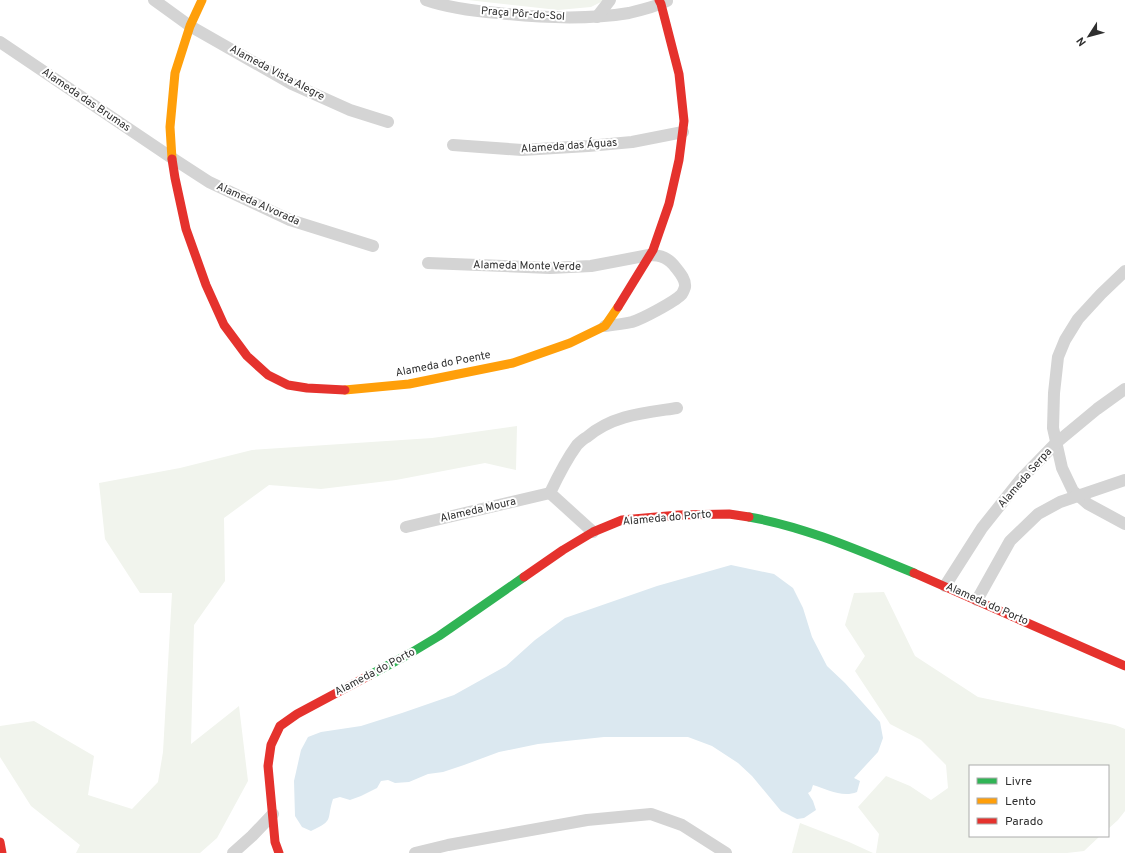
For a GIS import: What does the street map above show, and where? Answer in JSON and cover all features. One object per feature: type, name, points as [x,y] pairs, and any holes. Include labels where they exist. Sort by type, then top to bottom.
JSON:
[{"type":"street","name":"Alameda Vista Alegre","points":[[154,0],[190,26],[292,84],[350,110],[388,122]]},
{"type":"street","name":"Alameda do Poente","points":[[202,0],[190,26],[175,73],[170,127],[175,178],[186,229],[206,285],[224,325],[247,356],[268,375],[288,385],[340,390],[409,384],[514,363],[570,343],[605,326],[654,250],[669,204],[680,160],[684,121],[679,74],[663,1]]},
{"type":"street","name":"Praça Pôr-do-Sol","points":[[426,0],[476,11],[562,18],[597,17],[644,10],[663,1]]},
{"type":"street","points":[[597,17],[610,0]]},
{"type":"street","name":"Alameda das Brumas","points":[[0,42],[172,158]]},
{"type":"street","name":"Alameda das Águas","points":[[453,145],[522,150],[632,142],[683,132]]},
{"type":"street","name":"Alameda Alvorada","points":[[172,158],[209,182],[290,220],[373,246]]},
{"type":"street","points":[[605,326],[625,324],[638,320],[679,297],[684,292],[684,281],[672,263],[662,256],[650,255]]},
{"type":"street","name":"Alameda Monte Verde","points":[[428,263],[550,268],[584,267],[650,255]]},
{"type":"street","points":[[1125,271],[1078,319],[1065,340],[1058,357],[1054,393],[1053,428],[1062,468],[1073,491],[1088,504],[1125,524]]},
{"type":"street","name":"Alameda Serpa","points":[[945,586],[982,528],[1021,480],[1056,443],[1097,409],[1125,389]]},
{"type":"street","points":[[592,532],[550,493],[563,466],[574,449],[592,432],[614,420],[636,414],[677,408]]},
{"type":"street","points":[[977,600],[1010,540],[1038,514],[1060,502],[1125,480]]},
{"type":"street","name":"Alameda Moura","points":[[406,527],[550,493]]},
{"type":"street","name":"Alameda do Porto","points":[[279,853],[275,842],[268,766],[271,746],[280,726],[297,714],[409,654],[439,636],[563,550],[592,532],[622,520],[679,515],[728,514],[772,521],[836,541],[945,586],[1125,666]]},
{"type":"street","points":[[233,853],[273,814]]},
{"type":"street","points":[[415,853],[448,845],[587,820],[651,814],[682,825],[726,853]]},
{"type":"street","points":[[0,842],[2,853]]},
{"type":"street","points":[[448,845],[464,853]]},
{"type":"shaded area","points":[[468,0],[605,0],[591,7],[558,10]]},
{"type":"shaded area","points":[[517,426],[516,470],[485,463],[396,480],[321,489],[269,485],[224,518],[225,581],[194,625],[191,744],[239,706],[248,781],[217,838],[200,853],[76,853],[80,845],[31,806],[0,757],[0,726],[34,721],[94,756],[88,795],[132,809],[158,782],[163,752],[172,593],[140,593],[105,539],[99,483],[180,468],[252,450],[432,438]]},
{"type":"shaded area","points":[[731,565],[774,574],[793,588],[803,608],[812,637],[827,666],[845,683],[880,722],[883,738],[878,752],[854,778],[860,781],[857,792],[846,794],[829,791],[813,785],[811,791],[808,793],[816,810],[804,818],[797,819],[781,811],[752,776],[738,763],[712,746],[688,737],[604,737],[538,744],[499,752],[443,772],[428,774],[409,782],[395,783],[388,780],[381,781],[377,788],[361,796],[350,800],[340,797],[333,799],[327,822],[311,831],[302,827],[295,816],[294,781],[301,750],[308,737],[321,732],[361,726],[454,695],[506,666],[535,640],[565,618],[657,586]]},
{"type":"shaded area","points":[[884,592],[915,656],[978,697],[1115,725],[1125,729],[1125,811],[1118,820],[1109,828],[1109,765],[969,765],[969,837],[1099,837],[1084,851],[1067,853],[876,853],[879,834],[858,807],[886,776],[910,786],[931,800],[948,788],[946,765],[921,740],[890,724],[855,671],[865,656],[845,625],[854,593]]},
{"type":"shaded area","points":[[800,823],[849,842],[873,853],[792,853]]},
{"type":"traffic: fast","points":[[749,517],[770,521],[812,533],[914,573]]},
{"type":"traffic: fast","points":[[370,675],[439,636],[524,577]]},
{"type":"traffic: slow","points":[[172,159],[170,127],[175,73],[190,26],[202,0]]},
{"type":"traffic: slow","points":[[345,390],[409,384],[513,363],[570,343],[605,326],[618,307]]},
{"type":"traffic: jam","points":[[618,307],[653,250],[669,204],[679,160],[684,121],[679,74],[659,0]]},
{"type":"traffic: jam","points":[[172,159],[186,229],[206,285],[224,325],[247,356],[268,375],[288,385],[307,388],[345,390]]},
{"type":"traffic: jam","points":[[524,577],[563,550],[593,532],[622,520],[679,515],[729,514],[749,517]]},
{"type":"traffic: jam","points":[[914,573],[1125,666]]},
{"type":"traffic: jam","points":[[279,853],[275,842],[268,766],[271,745],[280,726],[297,714],[370,675]]},
{"type":"traffic: jam","points":[[0,842],[2,853]]}]
